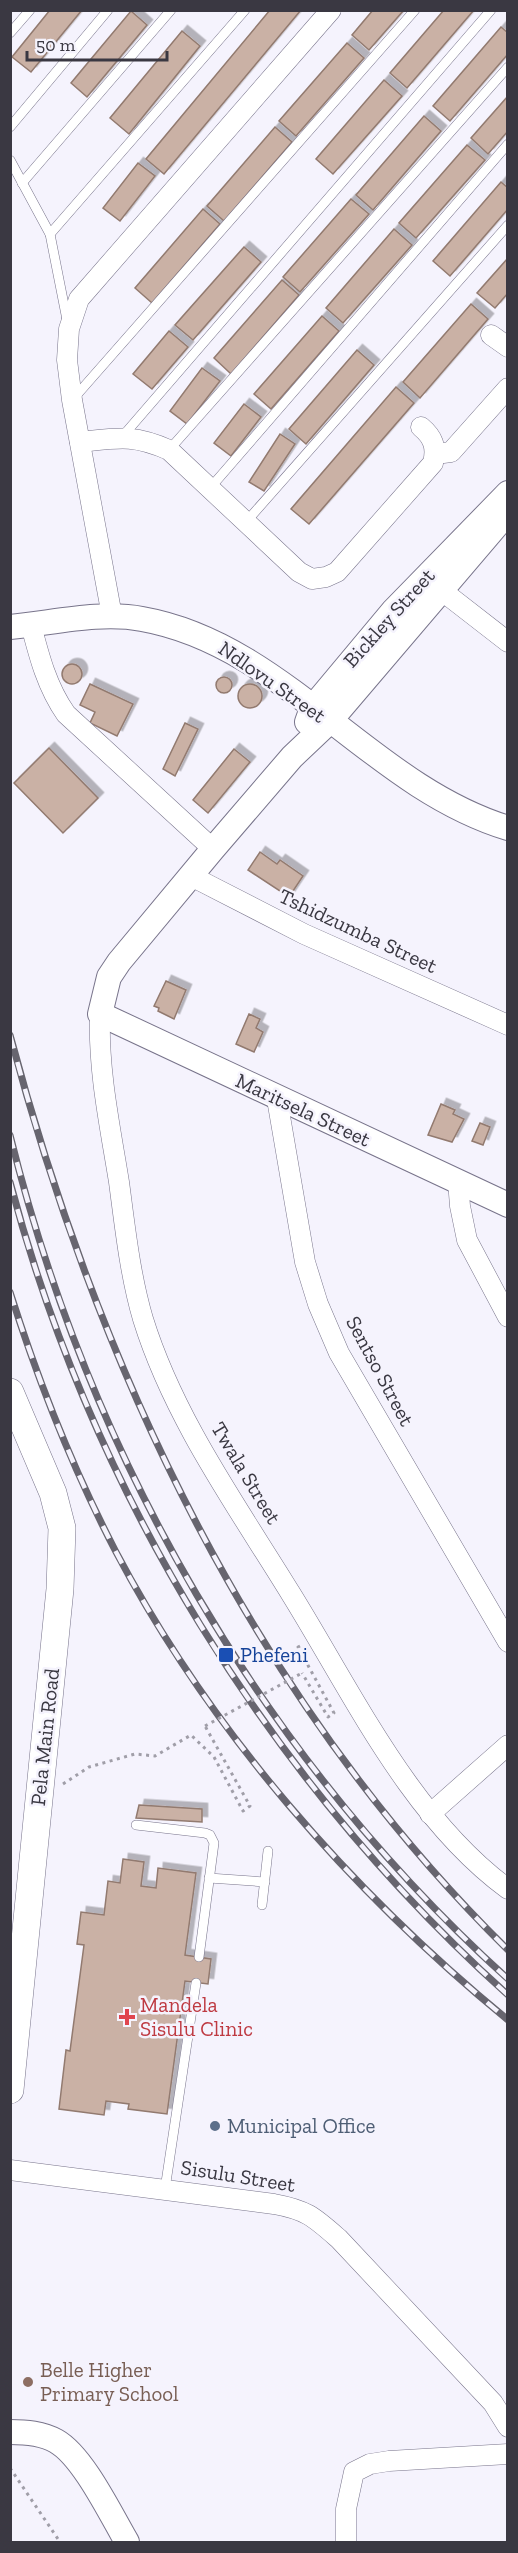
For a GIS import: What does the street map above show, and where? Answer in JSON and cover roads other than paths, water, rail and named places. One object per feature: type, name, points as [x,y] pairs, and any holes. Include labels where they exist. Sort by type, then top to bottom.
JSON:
[{"type":"main road","name":"Pela Main Road","points":[[10,1392],[53,1493],[63,1528],[59,1601],[10,2090]]},
{"type":"street","points":[[112,616],[72,400],[67,360],[69,329],[80,298],[331,10]]},
{"type":"street","points":[[491,335],[507,347]]},
{"type":"street","points":[[435,454],[451,452],[507,388]]},
{"type":"street","points":[[80,442],[122,437],[147,440],[169,450],[299,572],[312,579],[326,578],[337,572],[429,468],[435,454],[435,446],[430,434],[422,427]]},
{"type":"street","name":"Bickley Street","points":[[100,1014],[109,977],[119,962],[292,757],[393,611],[507,493]]},
{"type":"street","name":"Bickley Street","points":[[321,715],[441,590],[507,512]]},
{"type":"street","points":[[441,590],[507,642]]},
{"type":"street","name":"Ndlovu Street","points":[[21,626],[112,616],[151,621],[207,637],[242,657],[397,773],[474,817],[507,828]]},
{"type":"street","points":[[21,626],[55,699],[66,714],[213,849]]},
{"type":"street","name":"Tshidzumba Street","points":[[191,876],[304,934],[507,1025]]},
{"type":"street","name":"Maritsela Street","points":[[100,1014],[507,1205]]},
{"type":"street","name":"Twala Street","points":[[100,1014],[99,1038],[104,1089],[136,1288],[143,1318],[163,1372],[195,1437],[351,1696],[430,1815],[473,1860],[507,1889]]},
{"type":"street","name":"Sentso Street","points":[[277,1099],[305,1262],[318,1304],[339,1353],[507,1642]]},
{"type":"street","points":[[458,1181],[467,1240],[507,1317]]},
{"type":"street","points":[[430,1815],[507,1745]]},
{"type":"street","name":"Sisulu Street","points":[[10,2170],[165,2188],[299,2209],[312,2216],[339,2239],[485,2394],[498,2410],[507,2427]]},
{"type":"street","points":[[10,2432],[42,2435],[67,2449],[100,2495],[127,2542]]},
{"type":"street","points":[[346,2542],[346,2509],[354,2472],[370,2464],[389,2461],[507,2454]]},
{"type":"lane","points":[[10,33],[30,10]]},
{"type":"lane","points":[[10,127],[108,10]]},
{"type":"lane","points":[[22,183],[171,10]]},
{"type":"lane","points":[[50,234],[245,10]]},
{"type":"lane","points":[[72,400],[415,10]]},
{"type":"lane","points":[[122,437],[491,10]]},
{"type":"lane","points":[[169,450],[507,67]]},
{"type":"lane","points":[[211,487],[507,144]]},
{"type":"lane","points":[[10,160],[50,234],[69,329]]},
{"type":"lane","points":[[246,522],[507,225]]},
{"type":"lane","points":[[136,1825],[205,1833],[210,1835],[214,1843],[199,1957]]},
{"type":"lane","points":[[262,1905],[268,1851]]},
{"type":"lane","points":[[209,1878],[265,1882]]},
{"type":"lane","points":[[165,2188],[196,1983]]},
{"type":"railway","points":[[10,1035],[47,1161],[90,1286],[141,1408],[198,1527],[263,1641],[337,1750],[418,1853],[508,1950]]},
{"type":"railway","points":[[10,1135],[44,1254],[87,1371],[137,1485],[196,1594],[263,1699],[338,1799],[419,1892],[508,1979]]},
{"type":"railway","points":[[10,1182],[45,1297],[89,1410],[141,1519],[200,1624],[267,1725],[341,1821],[421,1911],[508,1995]]},
{"type":"railway","points":[[10,1292],[57,1424],[100,1521],[154,1618],[195,1683],[240,1745],[340,1863],[394,1918],[508,2020]]},
{"type":"place","name":"Phefeni","points":[[226,1655]]},
{"type":"place","name":"Mandela Sisulu Clinic","points":[[127,2017]]},
{"type":"place","name":"Municipal Office","points":[[215,2126]]},
{"type":"place","name":"Belle Higher Primary School","points":[[28,2382]]}]
